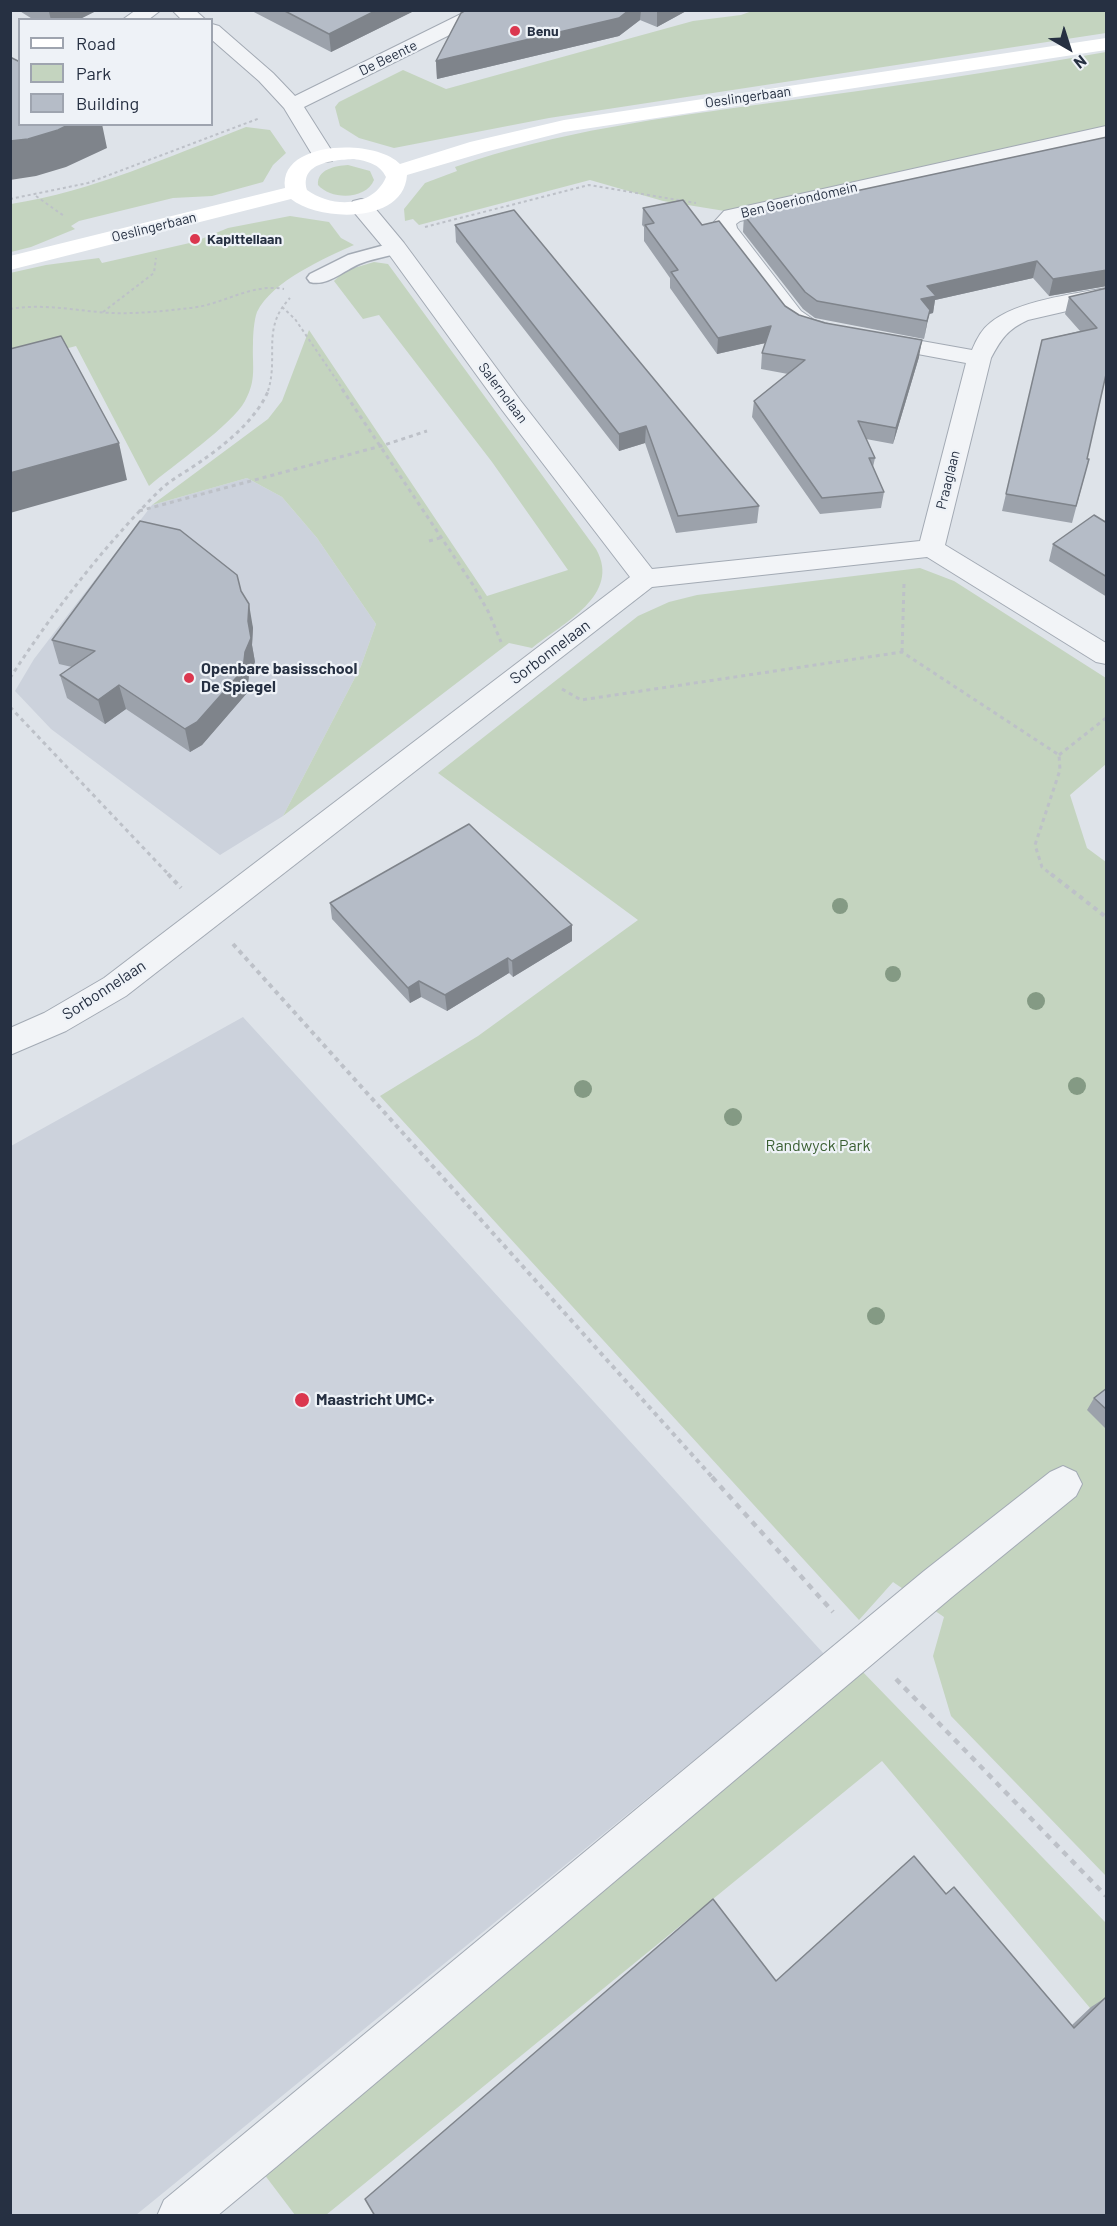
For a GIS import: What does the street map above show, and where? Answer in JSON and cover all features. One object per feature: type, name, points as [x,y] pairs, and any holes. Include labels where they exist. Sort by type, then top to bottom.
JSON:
[{"type":"main road","name":"Oeslingerbaan","points":[[395,172],[478,147],[564,126],[643,112],[1107,44]]},
{"type":"main road","points":[[345,153],[364,154],[386,162],[395,172],[396,183],[388,194],[360,206],[343,208],[308,201],[297,191],[294,180],[299,170],[310,162],[324,156],[345,153]]},
{"type":"main road","name":"Oeslingerbaan","points":[[10,263],[297,191]]},
{"type":"street","points":[[136,18],[152,10]]},
{"type":"street","name":"De Beente","points":[[292,105],[485,10]]},
{"type":"street","points":[[213,31],[260,71],[292,105],[324,156]]},
{"type":"street","name":"Ben Goeriondomein","points":[[979,358],[806,325],[793,316],[726,229],[725,222],[732,216],[743,212],[1107,132]]},
{"type":"street","name":"Salernolaan","points":[[360,206],[396,248],[645,579]]},
{"type":"street","name":"Praaglaan","points":[[918,549],[979,358],[991,335],[1007,321],[1030,313],[1107,295]]},
{"type":"street","points":[[645,579],[918,549],[1107,655]]},
{"type":"street","name":"Sorbonnelaan","points":[[10,1042],[55,1022],[115,987],[645,579]]},
{"type":"street","points":[[180,2216],[938,1584],[1063,1484]]},
{"type":"lane","points":[[317,278],[355,259],[396,248]]},
{"type":"path","points":[[10,200],[35,196],[115,174],[263,116]]},
{"type":"path","points":[[425,227],[589,185],[743,212]]},
{"type":"path","points":[[35,196],[72,223]]},
{"type":"path","points":[[103,312],[154,273],[157,259],[152,249]]},
{"type":"path","points":[[10,309],[32,305],[103,312],[154,312],[202,307],[249,290],[275,286],[295,292]]},
{"type":"path","points":[[10,678],[138,511],[165,485],[201,461],[242,426],[262,403],[273,374],[272,334],[276,316],[282,307],[295,319],[440,538],[497,628],[505,655],[580,700],[902,652],[1059,755]]},
{"type":"path","points":[[138,511],[381,447],[427,431]]},
{"type":"path","points":[[429,541],[440,538]]},
{"type":"path","points":[[902,652],[918,549]]},
{"type":"path","points":[[10,707],[209,914],[865,1647],[1107,1896]]},
{"type":"path","points":[[1059,755],[1107,718]]},
{"type":"path","points":[[1059,755],[1060,770],[1035,845],[1042,867],[1107,917]]},
{"type":"shaded area","name":"Openbare basisschool De Spiegel","points":[[247,478],[282,497],[317,538],[376,624],[361,666],[283,816],[220,855],[51,729],[15,691],[34,659],[152,505]]},
{"type":"shaded area","name":"Maastricht UMC+","points":[[243,1017],[824,1654],[136,2215],[11,2215],[11,1146]]},
{"type":"green space","points":[[752,11],[1106,11],[1106,33],[549,118],[394,148],[359,138],[340,126],[335,107],[339,102],[403,70],[446,89],[693,21],[741,15]]},
{"type":"green space","points":[[1106,52],[1106,128],[731,212],[663,201],[590,180],[419,225],[413,219],[405,221],[404,209],[425,183],[457,171],[455,167],[532,144],[650,120],[939,79]]},
{"type":"green space","points":[[246,127],[270,130],[286,153],[273,165],[263,182],[212,196],[173,198],[79,221],[71,226],[75,229],[31,247],[11,252],[11,204],[101,182]]},
{"type":"green space","points":[[348,165],[370,171],[374,180],[370,187],[348,196],[331,193],[318,185],[320,175],[328,169]]},
{"type":"green space","points":[[290,216],[329,222],[341,238],[354,245],[300,272],[274,290],[264,301],[255,319],[253,379],[245,401],[228,422],[149,486],[76,346],[11,363],[10,273],[46,265],[99,258],[102,263],[194,242],[228,228]]},
{"type":"green space","points":[[374,262],[388,264],[596,549],[602,565],[601,580],[595,594],[573,618],[532,648],[509,643],[283,816],[361,666],[376,624],[317,538],[282,497],[247,478],[152,505],[268,419],[282,401],[309,330],[487,596],[568,570],[492,462],[379,315],[363,319],[334,281],[344,271]]},
{"type":"green space","name":"Randwyck Park","points":[[920,568],[954,581],[1106,678],[1106,764],[1070,795],[1087,848],[1106,862],[1106,1876],[951,1716],[933,1656],[944,1617],[893,1582],[859,1620],[380,1096],[478,1036],[638,920],[438,773],[638,616],[669,602],[697,595]]},
{"type":"green space","points":[[860,1669],[1106,1923],[1106,2027],[882,1761],[326,2215],[295,2215],[264,2174]]},
{"type":"building","points":[[283,10],[377,10],[329,34]]},
{"type":"building","points":[[466,10],[629,10],[619,18],[436,61],[461,13]]},
{"type":"building","points":[[10,57],[18,61],[18,126],[66,126],[28,139],[10,141]]},
{"type":"building","points":[[1107,137],[1107,270],[1053,279],[1037,261],[927,286],[936,296],[921,299],[930,310],[927,321],[817,301],[805,292],[744,215]]},
{"type":"building","points":[[683,200],[702,225],[719,221],[785,306],[799,315],[825,323],[922,340],[896,428],[858,421],[875,458],[869,458],[884,492],[822,498],[754,401],[805,360],[762,353],[771,326],[718,338],[671,272],[678,270],[645,225],[654,223],[643,208]]},
{"type":"building","points":[[514,210],[759,506],[678,516],[646,426],[619,434],[455,225]]},
{"type":"building","points":[[1107,288],[1107,370],[1087,459],[1089,459],[1076,506],[1006,494],[1042,340],[1097,328],[1069,297]]},
{"type":"building","points":[[61,336],[119,443],[10,473],[10,349]]},
{"type":"building","points":[[1094,515],[1107,523],[1107,577],[1053,544]]},
{"type":"building","points":[[140,521],[180,530],[237,575],[241,591],[249,604],[248,621],[251,638],[245,652],[243,670],[197,722],[185,729],[119,685],[98,700],[60,675],[95,651],[52,640]]},
{"type":"building","points":[[469,824],[572,925],[512,961],[508,958],[445,995],[419,981],[408,988],[330,903]]},
{"type":"building","points":[[1107,1388],[1107,1410],[1094,1398]]},
{"type":"building","points":[[914,1856],[946,1894],[954,1887],[1074,2028],[1105,1998],[1107,1999],[1107,2216],[375,2216],[365,2199],[713,1899],[776,1981]]},
{"type":"place","name":"Benu","points":[[515,31]]},
{"type":"place","name":"Kapittellaan","points":[[195,239]]},
{"type":"place","name":"Openbare basisschool De Spiegel","points":[[189,678]]},
{"type":"place","name":"Maastricht UMC+","points":[[302,1400]]}]
